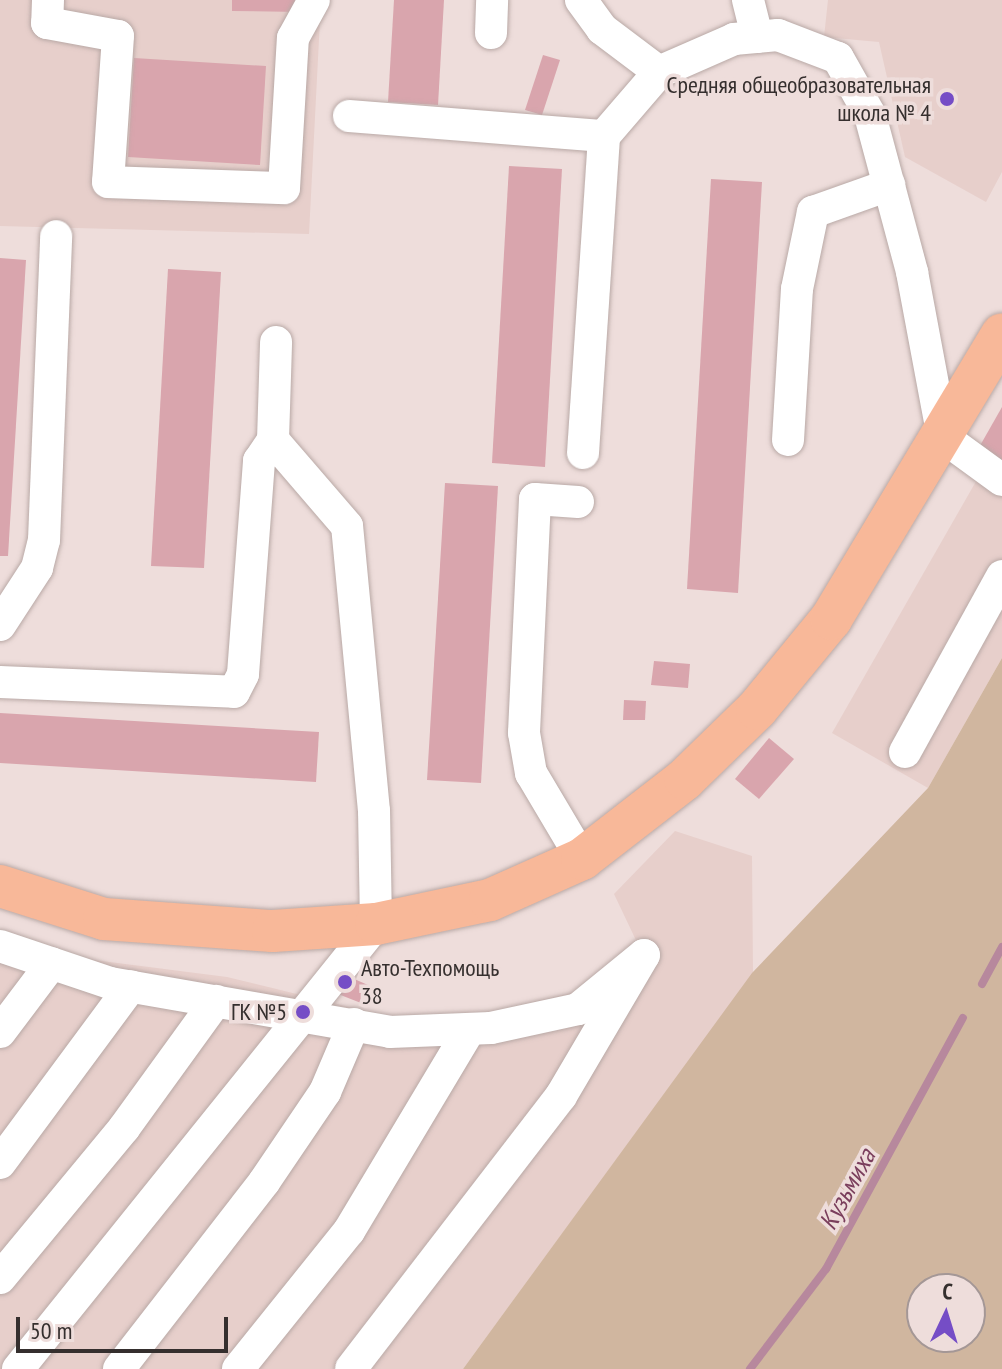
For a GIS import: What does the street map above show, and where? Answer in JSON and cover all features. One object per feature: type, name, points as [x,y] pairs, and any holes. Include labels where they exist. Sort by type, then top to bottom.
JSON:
[{"type":"main road","points":[[0,886],[104,919],[189,930],[376,924],[490,900],[582,859],[675,788],[757,709],[831,619],[943,437],[1002,334]]},
{"type":"lane","points":[[48,0],[47,23],[118,36],[108,182],[284,188],[293,38],[314,0]]},
{"type":"lane","points":[[491,33],[492,0]]},
{"type":"lane","points":[[581,0],[602,29],[659,72]]},
{"type":"lane","points":[[748,0],[757,37]]},
{"type":"lane","points":[[583,453],[604,136],[659,72],[757,37],[778,35],[838,58],[870,115],[889,185],[943,437],[1002,480]]},
{"type":"lane","points":[[349,116],[604,136]]},
{"type":"lane","points":[[788,440],[797,289],[813,212],[889,185]]},
{"type":"lane","points":[[0,625],[37,568],[44,540],[56,236]]},
{"type":"lane","points":[[0,682],[234,692],[243,674],[259,461],[273,440],[276,342]]},
{"type":"lane","points":[[18,1369],[376,924],[373,796],[347,526],[273,440]]},
{"type":"lane","points":[[578,502],[535,499],[524,733],[531,773],[582,859]]},
{"type":"lane","points":[[905,752],[1002,576]]},
{"type":"lane","points":[[0,946],[131,986],[303,1012],[390,1032],[470,1029],[578,1009],[644,955],[561,1096],[351,1369]]},
{"type":"lane","points":[[0,1032],[52,963]]},
{"type":"lane","points":[[0,1163],[131,986]]},
{"type":"lane","points":[[0,1278],[124,1128],[216,1001]]},
{"type":"lane","points":[[119,1369],[272,1170],[325,1092],[354,1024]]},
{"type":"lane","points":[[238,1369],[349,1231],[470,1029]]},
{"type":"shaded area","points":[[0,0],[321,0],[309,234],[0,226]]},
{"type":"shaded area","name":"Средняя общеобразовательная школа № 4","points":[[828,0],[1002,0],[1002,172],[986,202],[905,157],[879,42],[824,37]]},
{"type":"shaded area","points":[[1002,436],[1002,658],[928,788],[832,733]]},
{"type":"shaded area","points":[[1002,658],[1002,1369],[463,1369],[752,973],[928,788]]},
{"type":"shaded area","points":[[675,831],[752,856],[753,973],[463,1369],[0,1369],[0,932],[94,960],[227,977],[386,1016],[456,1020],[571,993],[643,955],[614,894]]},
{"type":"building","points":[[232,0],[301,0],[301,12],[232,11]]},
{"type":"building","points":[[394,0],[444,0],[438,105],[388,102]]},
{"type":"building","points":[[543,55],[560,60],[542,115],[525,110]]},
{"type":"building","points":[[134,58],[266,66],[260,165],[128,157]]},
{"type":"building","points":[[509,166],[562,169],[545,467],[492,463]]},
{"type":"building","points":[[711,179],[762,182],[738,593],[687,589]]},
{"type":"building","points":[[0,258],[26,260],[8,556],[0,556]]},
{"type":"building","points":[[168,269],[221,272],[204,568],[151,566]]},
{"type":"building","points":[[1002,407],[1002,475],[973,458]]},
{"type":"building","points":[[445,483],[498,486],[481,783],[427,780]]},
{"type":"building","points":[[654,661],[690,664],[688,688],[651,685]]},
{"type":"building","points":[[624,700],[646,701],[645,720],[623,720]]},
{"type":"building","points":[[0,713],[319,732],[316,782],[0,763]]},
{"type":"building","points":[[769,738],[794,759],[759,799],[735,779]]},
{"type":"building","points":[[345,975],[368,985],[361,1003],[338,994]]},
{"type":"waterway","name":"Кузьмиха","points":[[982,984],[1002,947]]},
{"type":"waterway","name":"Кузьмиха","points":[[750,1369],[826,1269],[963,1018]]},
{"type":"place","name":"Средняя общеобразовательная школа № 4","points":[[947,99]]},
{"type":"place","name":"Авто-Техпомощь 38","points":[[345,982]]},
{"type":"place","name":"ГК №5","points":[[303,1012]]}]
